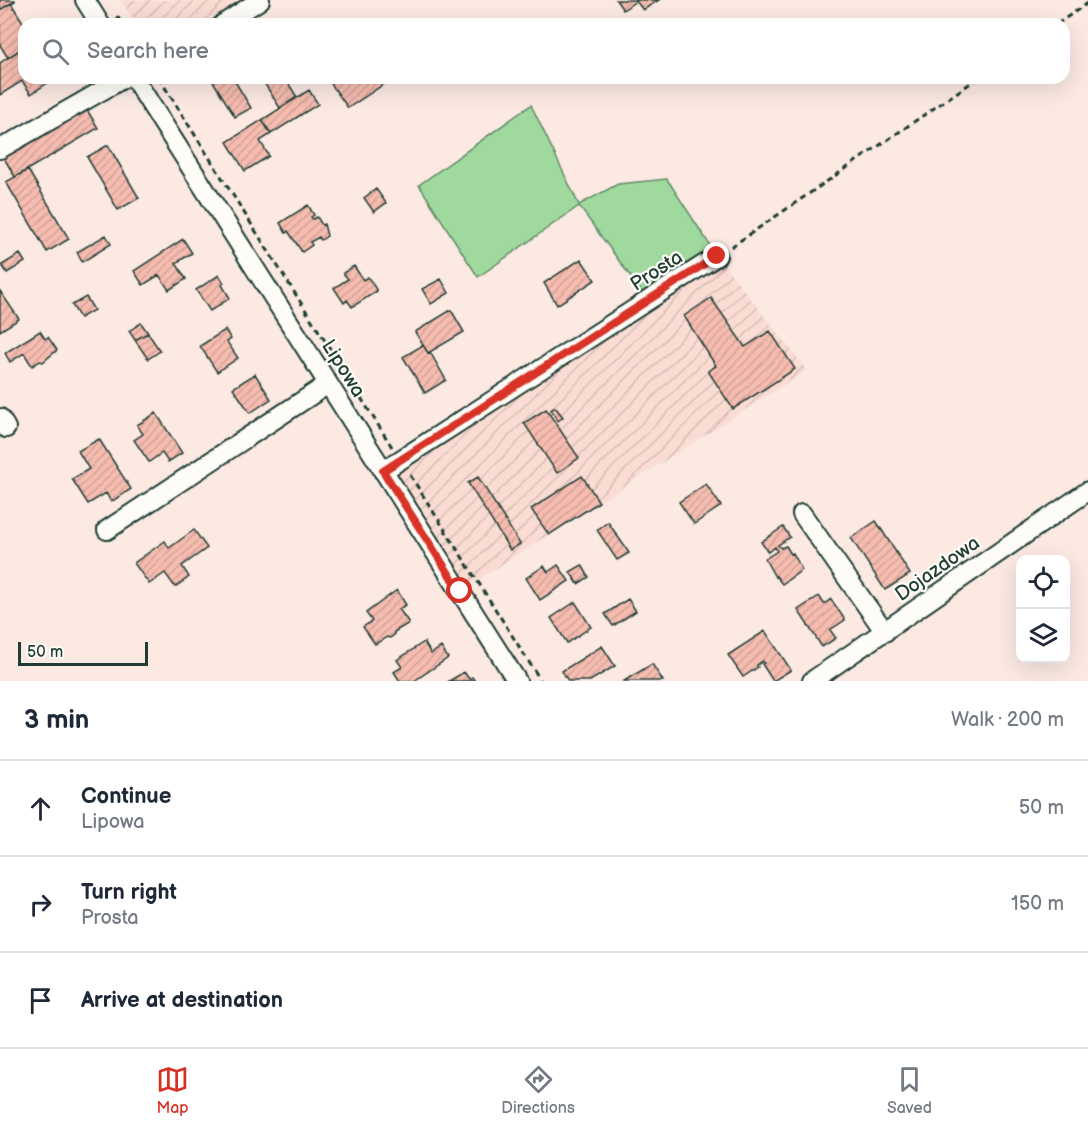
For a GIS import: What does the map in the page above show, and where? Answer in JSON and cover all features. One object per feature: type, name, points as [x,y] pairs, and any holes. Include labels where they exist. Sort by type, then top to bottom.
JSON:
[{"type":"street","points":[[85,0],[96,18]]},
{"type":"street","points":[[232,18],[260,0]]},
{"type":"street","points":[[0,149],[114,84]]},
{"type":"street","name":"Lipowa","points":[[138,84],[517,681]]},
{"type":"street","name":"Prosta","points":[[383,471],[717,256]]},
{"type":"street","points":[[107,530],[328,384]]},
{"type":"street","name":"Dojazdowa","points":[[812,681],[1088,491]]},
{"type":"street","points":[[801,513],[885,632]]},
{"type":"path","points":[[1066,18],[1088,3]]},
{"type":"path","points":[[163,84],[542,681]]},
{"type":"path","points":[[717,256],[969,84]]},
{"type":"shaded area","points":[[121,0],[251,0],[220,18],[132,18]]},
{"type":"shaded area","points":[[717,256],[807,370],[460,591],[383,471]]},
{"type":"green space","points":[[531,105],[579,205],[618,184],[667,179],[717,256],[649,302],[579,206],[478,277],[419,185]]},
{"type":"building","points":[[0,0],[15,0],[15,1],[0,10]]},
{"type":"building","points":[[616,0],[659,0],[643,10],[636,1],[623,10]]},
{"type":"building","points":[[11,3],[20,18],[18,18],[18,51],[8,58],[0,45],[0,10]]},
{"type":"building","points":[[18,51],[18,84],[0,95],[0,63]]},
{"type":"building","points":[[24,84],[46,84],[31,94]]},
{"type":"building","points":[[215,84],[237,84],[251,108],[235,117]]},
{"type":"building","points":[[265,84],[289,84],[297,97],[280,108]]},
{"type":"building","points":[[331,84],[384,84],[348,108]]},
{"type":"building","points":[[309,90],[318,104],[271,134],[262,120]]},
{"type":"building","points":[[84,105],[98,128],[15,177],[1,153]]},
{"type":"building","points":[[262,120],[271,134],[260,141],[269,156],[245,171],[227,142]]},
{"type":"building","points":[[108,145],[139,198],[118,210],[87,157]]},
{"type":"building","points":[[28,170],[69,239],[47,252],[6,182]]},
{"type":"building","points":[[376,189],[386,203],[374,212],[364,198]]},
{"type":"building","points":[[308,205],[314,215],[311,217],[313,219],[317,217],[322,225],[324,224],[327,236],[310,242],[312,245],[302,252],[280,223]]},
{"type":"building","points":[[106,235],[111,244],[82,262],[77,252]]},
{"type":"building","points":[[183,239],[192,253],[176,263],[186,279],[169,290],[159,275],[143,285],[134,271]]},
{"type":"building","points":[[20,254],[25,262],[7,273],[2,265]]},
{"type":"building","points":[[581,259],[595,280],[557,305],[544,283]]},
{"type":"building","points":[[354,266],[363,280],[368,277],[377,291],[352,307],[347,300],[344,303],[334,288],[348,279],[343,273]]},
{"type":"building","points":[[219,275],[230,298],[210,311],[196,290]]},
{"type":"building","points":[[441,279],[449,293],[431,304],[422,289]]},
{"type":"building","points":[[0,291],[19,319],[0,331]]},
{"type":"building","points":[[86,297],[94,310],[80,318],[72,305]]},
{"type":"building","points":[[711,298],[745,347],[770,331],[795,369],[733,409],[708,371],[716,366],[684,316]]},
{"type":"building","points":[[451,310],[464,332],[428,353],[415,332]]},
{"type":"building","points":[[141,323],[148,333],[135,340],[129,331]]},
{"type":"building","points":[[225,330],[231,339],[227,342],[238,358],[217,372],[200,346]]},
{"type":"building","points":[[40,331],[45,339],[48,337],[57,350],[43,362],[40,361],[32,366],[24,353],[10,362],[5,353]]},
{"type":"building","points":[[148,333],[160,351],[148,359],[135,340]]},
{"type":"building","points":[[423,345],[428,353],[430,352],[446,380],[425,393],[403,357]]},
{"type":"building","points":[[255,374],[271,399],[250,413],[233,388]]},
{"type":"building","points":[[555,407],[563,417],[558,421],[551,410]]},
{"type":"building","points":[[546,409],[579,458],[557,473],[524,423]]},
{"type":"building","points":[[156,413],[182,453],[168,462],[162,453],[149,462],[134,440],[143,434],[137,425]]},
{"type":"building","points":[[99,439],[131,489],[111,502],[106,493],[88,504],[72,479],[89,469],[78,451]]},
{"type":"building","points":[[582,476],[599,502],[549,535],[531,509]]},
{"type":"building","points":[[478,477],[520,544],[510,550],[468,483]]},
{"type":"building","points":[[706,484],[721,506],[694,524],[679,502]]},
{"type":"building","points":[[876,521],[910,574],[885,590],[851,538]]},
{"type":"building","points":[[608,522],[629,553],[617,560],[597,530]]},
{"type":"building","points":[[783,527],[790,537],[778,545],[781,548],[786,546],[791,554],[793,553],[802,570],[782,584],[775,577],[765,559],[777,551],[775,547],[768,552],[761,542]]},
{"type":"building","points":[[194,530],[207,548],[182,566],[189,577],[175,587],[165,573],[149,584],[134,563],[165,541],[169,548]]},
{"type":"building","points":[[558,565],[569,581],[540,600],[526,578],[544,566],[548,572]]},
{"type":"building","points":[[582,565],[589,577],[578,584],[570,572]]},
{"type":"building","points":[[397,590],[406,605],[399,609],[409,623],[394,632],[390,638],[387,637],[375,644],[363,627],[372,621],[366,613]]},
{"type":"building","points":[[819,596],[824,604],[831,599],[845,620],[830,630],[836,638],[822,647],[798,610]]},
{"type":"building","points":[[628,599],[636,611],[613,626],[605,614]]},
{"type":"building","points":[[575,602],[591,627],[567,643],[551,618]]},
{"type":"building","points":[[765,631],[791,670],[773,681],[762,664],[763,661],[743,677],[728,655]]},
{"type":"building","points":[[424,642],[431,654],[441,647],[448,658],[414,681],[400,681],[394,672],[402,667],[397,660]]},
{"type":"building","points":[[602,646],[615,666],[590,681],[568,681],[562,671]]},
{"type":"building","points":[[652,664],[663,681],[624,681]]},
{"type":"building","points":[[464,672],[469,679],[472,677],[475,681],[449,681]]},
{"type":"route","points":[[460,591],[383,471],[649,302],[717,256]]}]
